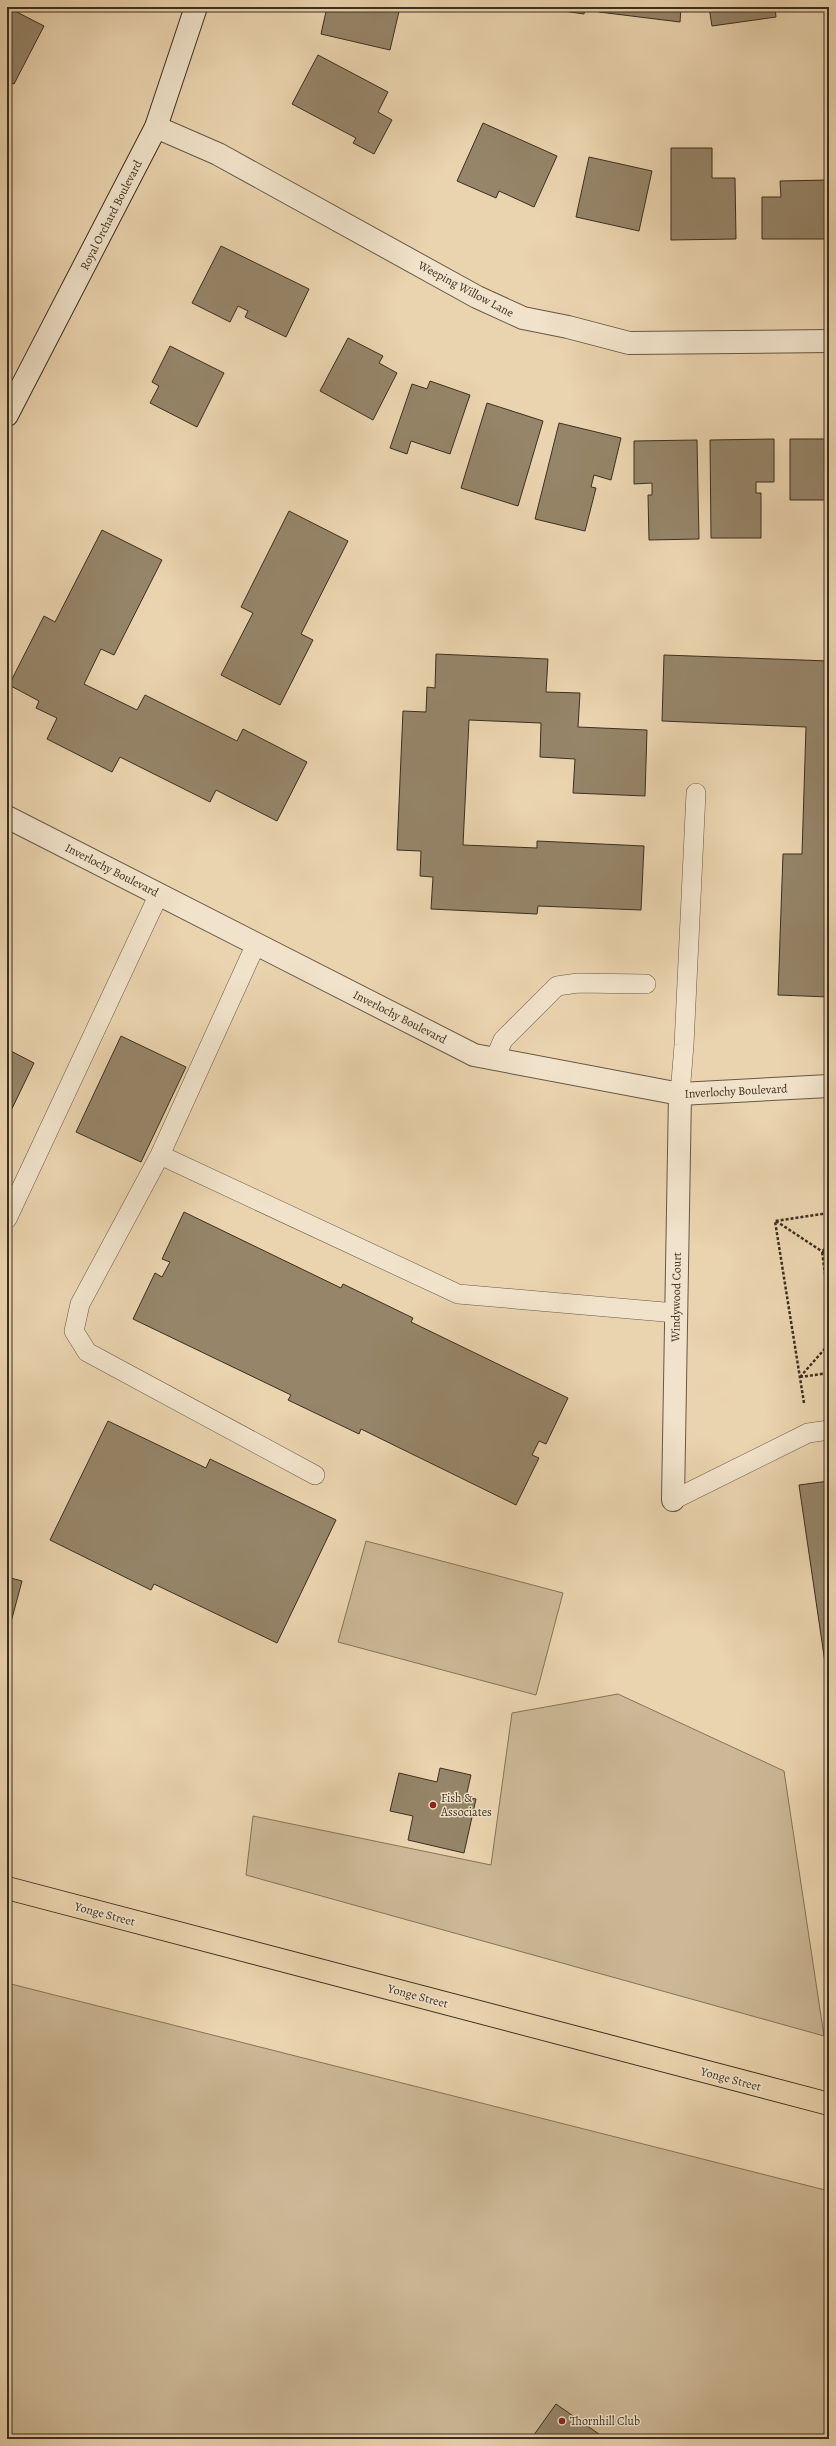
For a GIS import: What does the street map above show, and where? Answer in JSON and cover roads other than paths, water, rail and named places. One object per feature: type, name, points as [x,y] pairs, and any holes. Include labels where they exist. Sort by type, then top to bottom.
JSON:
[{"type":"main road","name":"Yonge Street","points":[[7,1888],[829,2104]]},
{"type":"street","name":"Royal Orchard Boulevard","points":[[7,415],[156,128],[196,7]]},
{"type":"street","name":"Weeping Willow Lane","points":[[156,128],[206,148],[477,297],[522,318],[568,327],[629,343],[829,341]]},
{"type":"street","name":"Inverlochy Boulevard","points":[[7,817],[474,1055],[680,1094],[829,1086]]},
{"type":"street","name":"Windywood Court","points":[[673,1500],[680,1094]]},
{"type":"lane","points":[[680,1094],[684,1045],[696,793]]},
{"type":"lane","points":[[7,1219],[159,894]]},
{"type":"lane","points":[[256,944],[160,1155],[80,1304],[74,1331],[87,1352],[314,1475]]},
{"type":"lane","points":[[495,1059],[503,1040],[557,986],[578,983],[646,984]]},
{"type":"lane","points":[[160,1155],[458,1294],[676,1313]]},
{"type":"lane","points":[[673,1500],[808,1433],[829,1430]]},
{"type":"place","name":"Fish & Associates","points":[[433,1805]]},
{"type":"place","name":"Thornhill Club","points":[[562,2421]]}]
